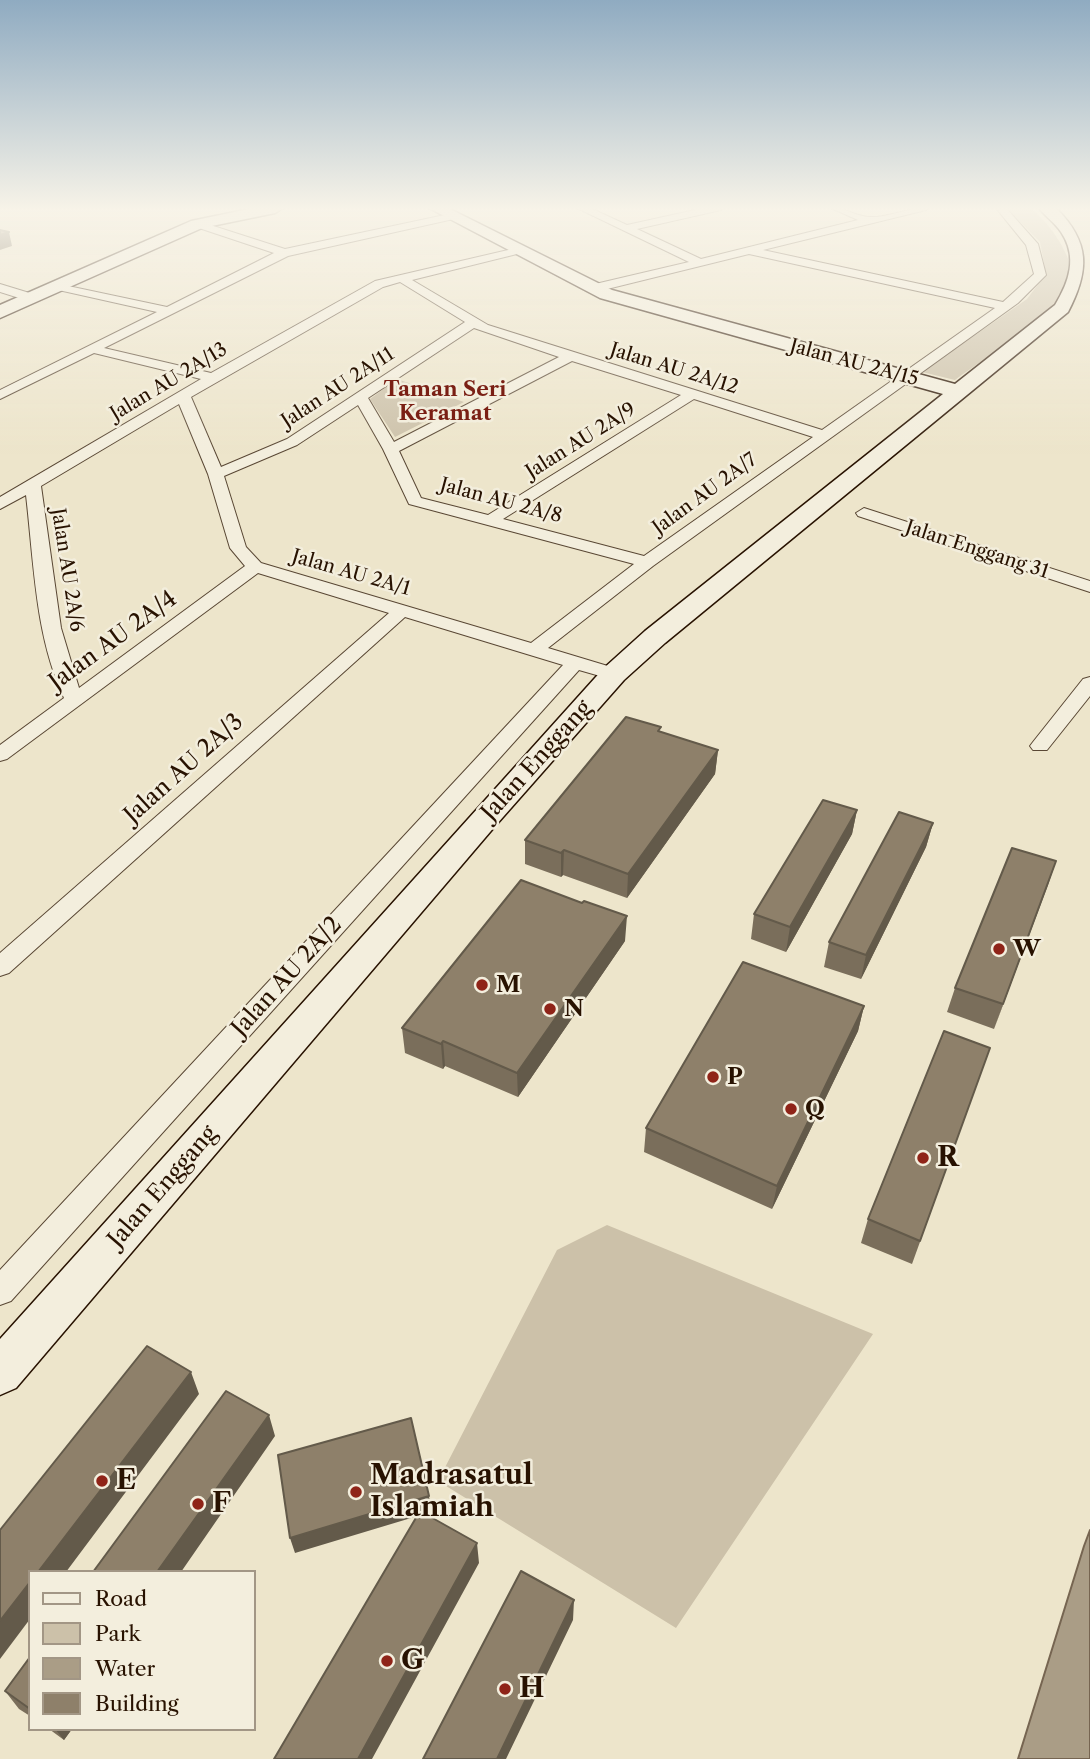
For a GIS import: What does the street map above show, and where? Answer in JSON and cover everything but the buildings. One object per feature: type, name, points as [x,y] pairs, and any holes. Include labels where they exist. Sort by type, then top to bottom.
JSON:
[{"type":"main road","points":[[0,312],[49,290]]},
{"type":"main road","name":"Jalan AU 2A/15","points":[[601,290],[633,302],[960,392]]},
{"type":"main road","name":"Jalan Enggang","points":[[0,1373],[614,674],[654,637],[1062,308],[1077,290]]},
{"type":"street","points":[[7,290],[32,298]]},
{"type":"street","points":[[76,290],[170,311]]},
{"type":"street","points":[[0,396],[212,290]]},
{"type":"street","name":"Jalan AU 2A/13","points":[[0,504],[368,290]]},
{"type":"street","name":"Jalan AU 2A/12","points":[[421,290],[474,322],[500,334],[823,435]]},
{"type":"street","points":[[945,290],[1009,303]]},
{"type":"street","points":[[953,290],[1009,303]]},
{"type":"street","name":"Jalan AU 2A/7","points":[[534,650],[647,562],[1023,290]]},
{"type":"street","name":"Jalan AU 2A/11","points":[[216,474],[292,442],[474,322]]},
{"type":"street","points":[[92,349],[213,379]]},
{"type":"street","points":[[391,450],[569,357]]},
{"type":"street","name":"Jalan AU 2A/9","points":[[491,520],[692,394]]},
{"type":"street","points":[[183,396],[216,474],[238,548],[255,567]]},
{"type":"street","name":"Jalan AU 2A/8","points":[[361,398],[391,450],[415,500],[647,562]]},
{"type":"street","name":"Jalan AU 2A/6","points":[[33,486],[52,620],[65,684],[75,700]]},
{"type":"street","name":"Jalan Enggang 31","points":[[864,513],[1090,587]]},
{"type":"street","name":"Jalan AU 2A/1","points":[[255,567],[614,674]]},
{"type":"street","name":"Jalan AU 2A/4","points":[[0,755],[255,567]]},
{"type":"street","name":"Jalan AU 2A/3","points":[[0,967],[403,610]]},
{"type":"street","name":"Jalan AU 2A/2","points":[[0,1291],[574,663]]},
{"type":"street","points":[[1040,746],[1090,683]]},
{"type":"green space","points":[[1034,290],[1065,290],[1038,319],[955,380],[922,372],[1027,299]]},
{"type":"green space","points":[[397,379],[464,402],[395,437],[370,399]]},
{"type":"green space","points":[[607,1225],[873,1334],[676,1628],[438,1481],[557,1250]]},
{"type":"water","points":[[1090,1530],[1090,1759],[1018,1759],[1084,1546]]},
{"type":"place","name":"W","points":[[999,949]]},
{"type":"place","name":"M","points":[[482,985]]},
{"type":"place","name":"N","points":[[550,1009]]},
{"type":"place","name":"P","points":[[713,1077]]},
{"type":"place","name":"Q","points":[[791,1109]]},
{"type":"place","name":"R","points":[[923,1158]]},
{"type":"place","name":"E","points":[[102,1481]]},
{"type":"place","name":"Madrasatul Islamiah","points":[[356,1492]]},
{"type":"place","name":"F","points":[[198,1504]]},
{"type":"place","name":"G","points":[[387,1661]]},
{"type":"place","name":"H","points":[[505,1689]]},
{"type":"district","name":"Taman Seri Keramat","points":[[445,402]]}]
